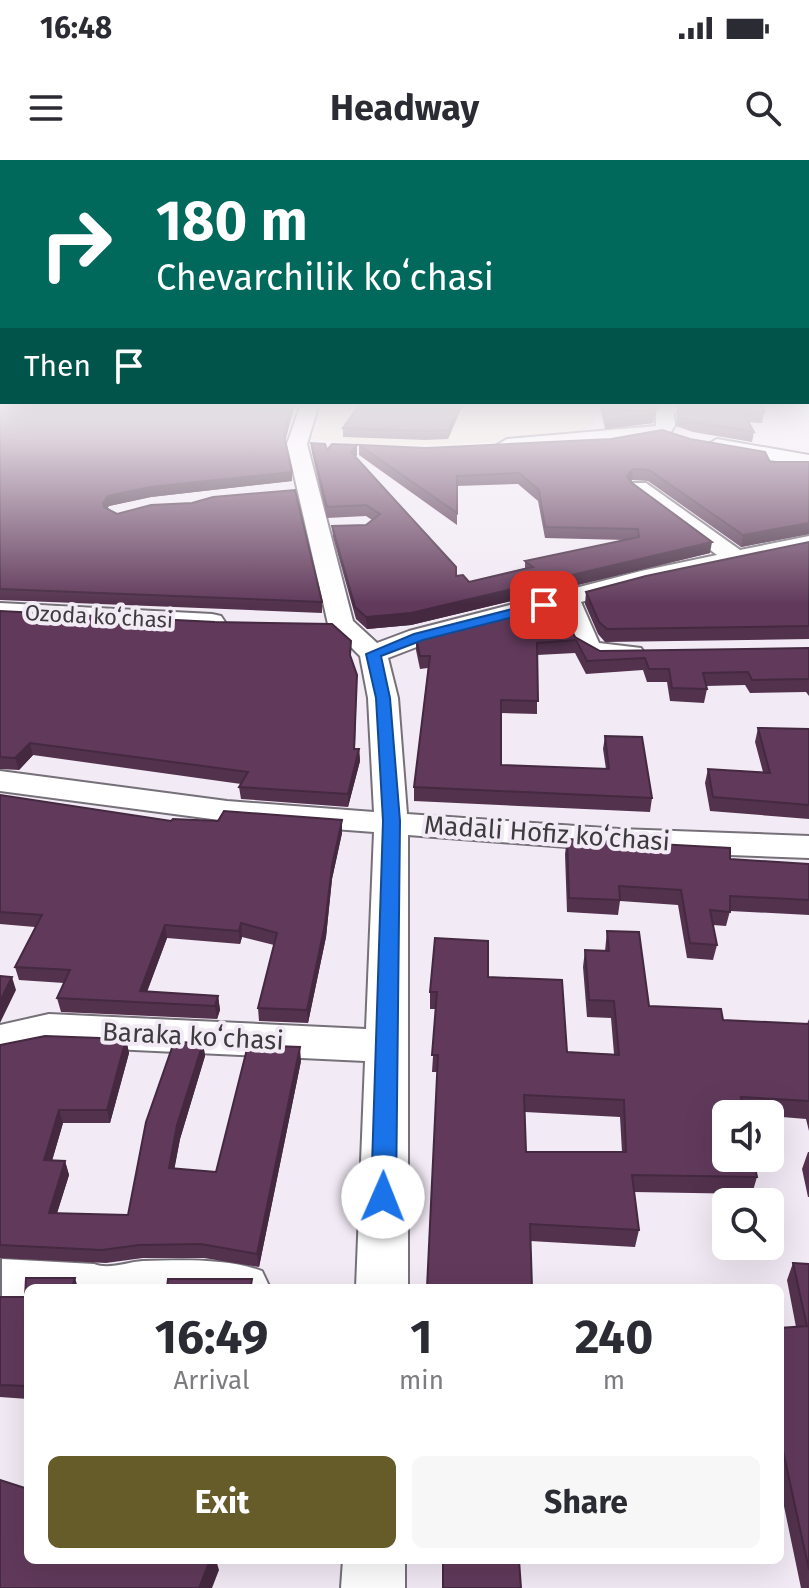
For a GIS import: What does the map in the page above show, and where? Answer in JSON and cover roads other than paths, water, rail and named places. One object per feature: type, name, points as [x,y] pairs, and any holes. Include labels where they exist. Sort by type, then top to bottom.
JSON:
[{"type":"street","points":[[301,471],[299,490],[328,528],[326,624],[373,654],[383,698],[391,821],[382,1284]]},
{"type":"street","points":[[791,471],[804,484]]},
{"type":"street","points":[[639,487],[734,557]]},
{"type":"street","points":[[373,654],[418,637],[641,578],[809,543]]},
{"type":"street","points":[[567,599],[581,637],[591,650],[619,655],[650,654]]},
{"type":"street","name":"Ozoda koʻchasi","points":[[0,611],[232,622]]},
{"type":"street","name":"Madali Hofiz koʻchasi","points":[[0,781],[227,811],[619,840],[809,847]]},
{"type":"street","name":"Baraka koʻchasi","points":[[0,1041],[49,1030],[386,1046]]},
{"type":"street","points":[[2,1283],[24,1284]]},
{"type":"street","points":[[373,1588],[374,1564]]}]
